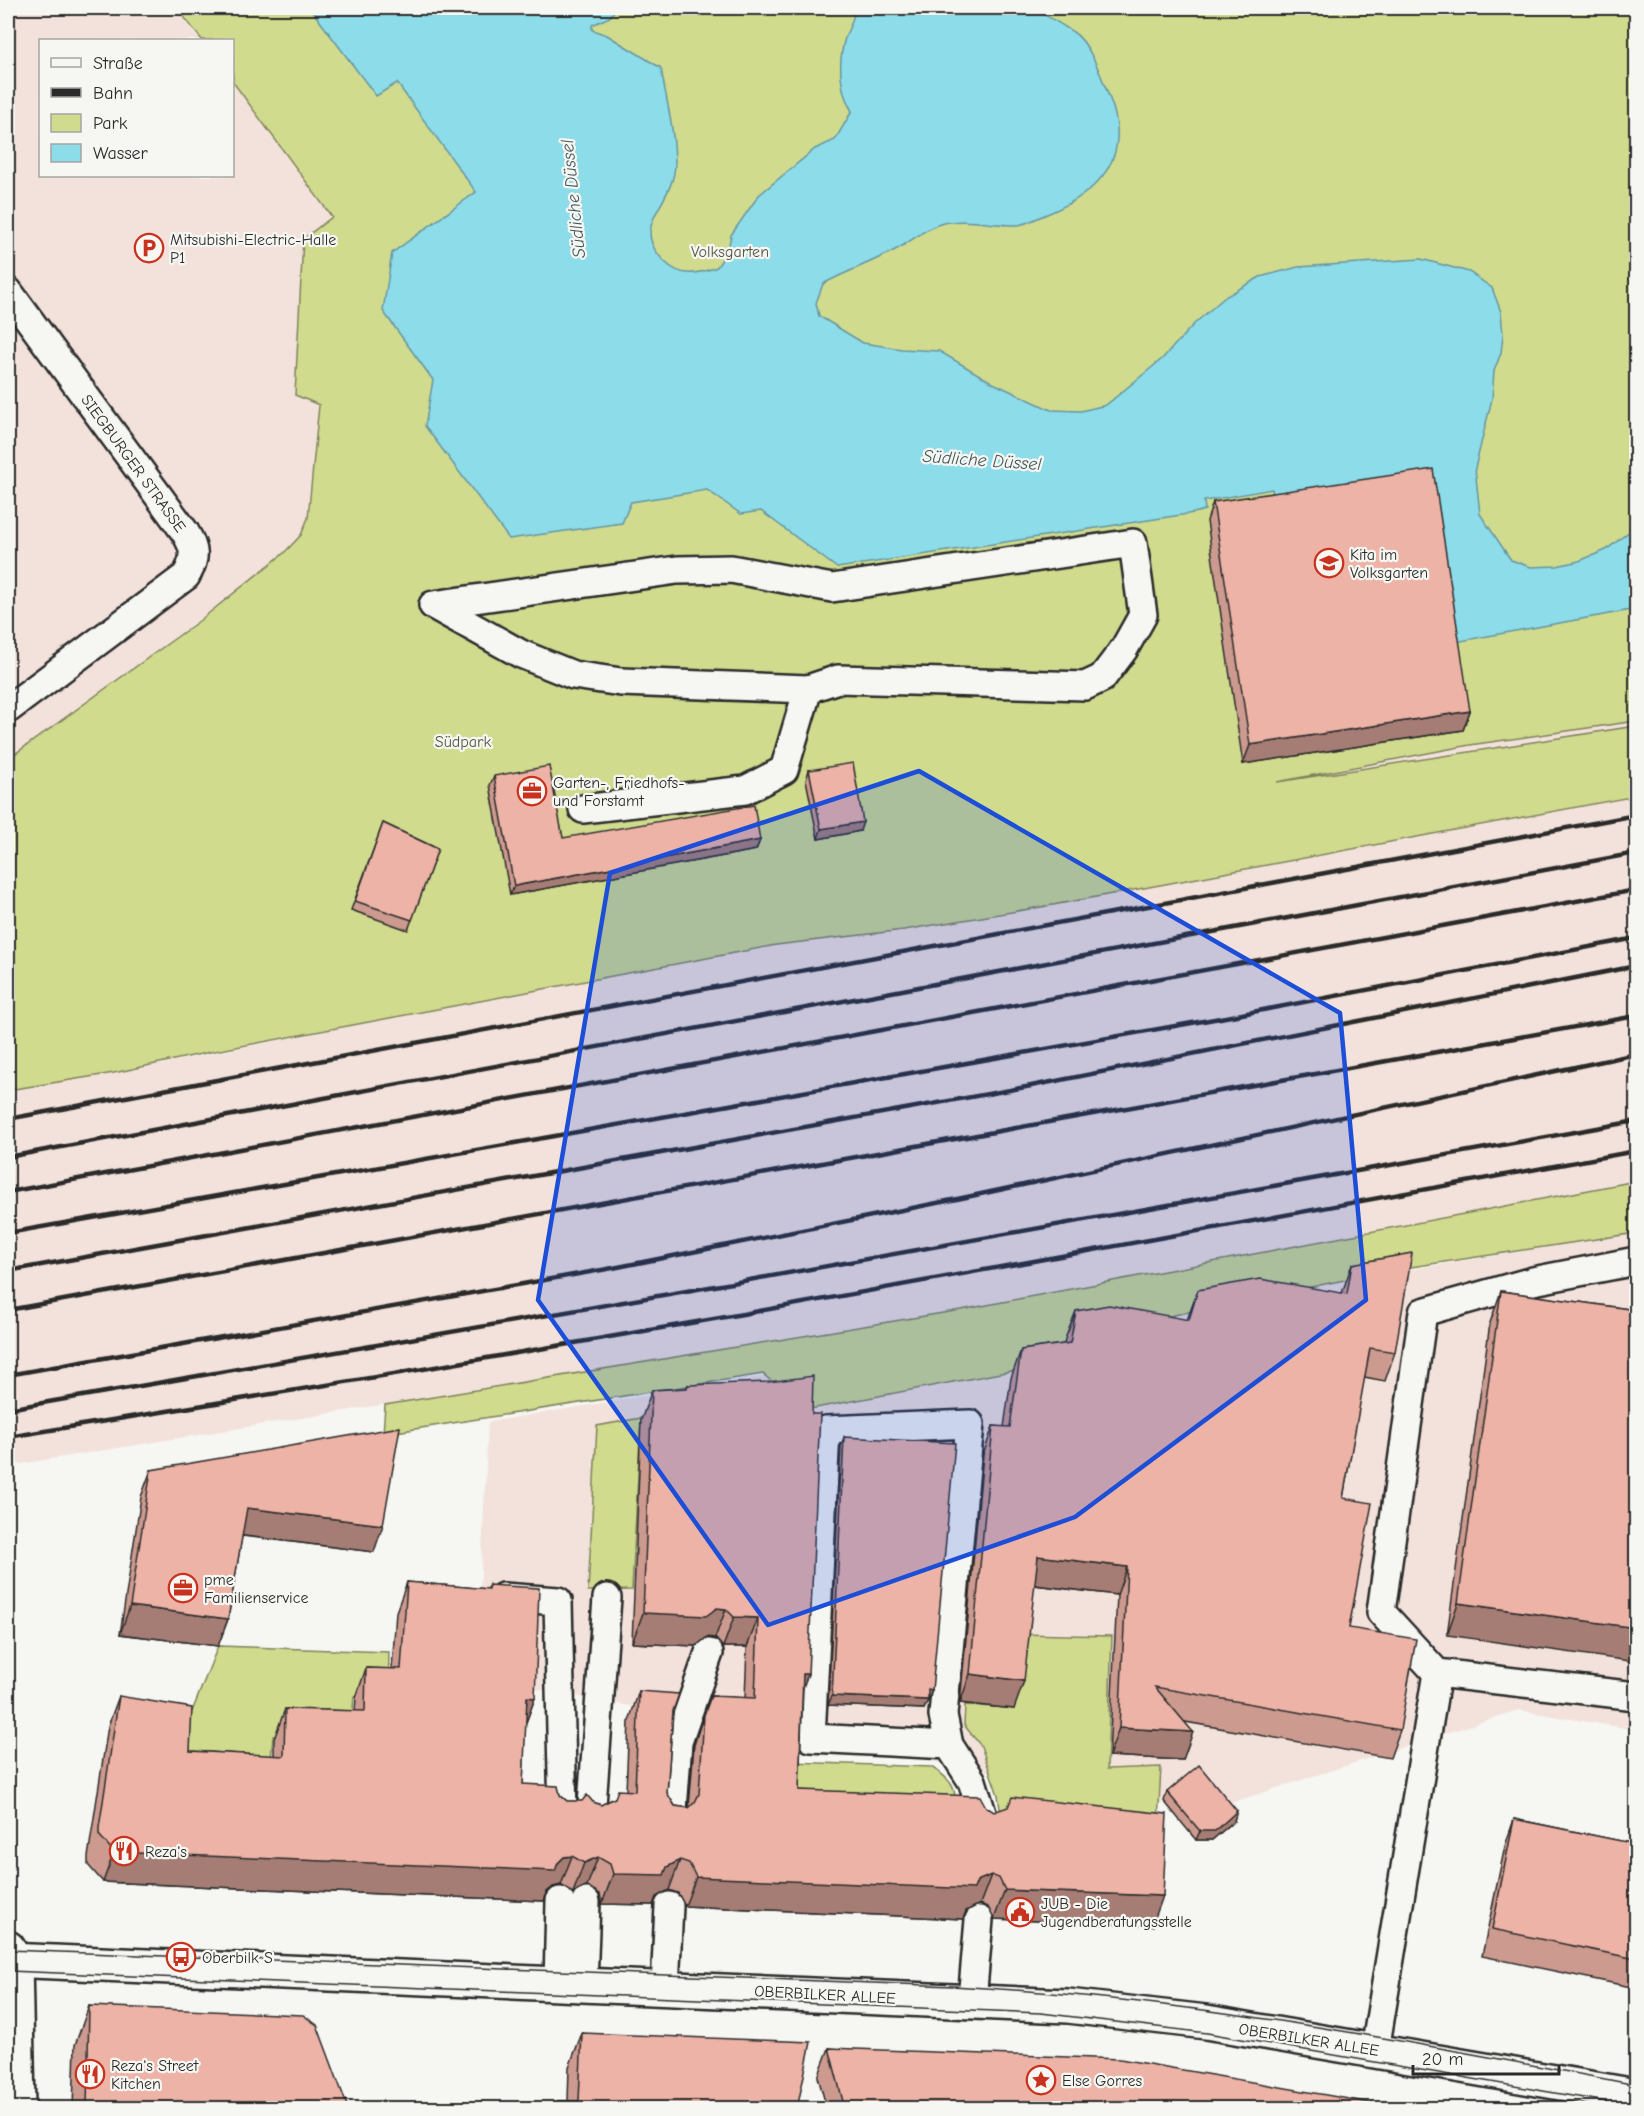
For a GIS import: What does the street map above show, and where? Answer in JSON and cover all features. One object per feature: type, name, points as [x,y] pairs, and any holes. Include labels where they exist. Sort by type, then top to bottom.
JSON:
[{"type":"main road","name":"OBERBILKER ALLEE","points":[[10,1956],[1068,2006],[1206,2022],[1636,2097]]},
{"type":"main road","points":[[10,1956],[18,2109]]},
{"type":"lane","name":"SIEGBURGER STRASSE","points":[[8,291],[185,532],[194,548],[195,560],[186,576],[8,709]]},
{"type":"lane","points":[[1133,543],[1143,615],[1124,649],[1102,678],[1086,686],[838,679],[808,689],[621,682],[573,675],[521,654],[433,605],[677,570],[731,569],[832,588],[1133,543]]},
{"type":"lane","points":[[583,809],[745,789],[784,770],[808,689]]},
{"type":"lane","points":[[1636,1261],[1533,1281],[1423,1312],[1381,1612],[1437,1673],[1636,1696]]},
{"type":"lane","points":[[949,1745],[811,1738],[826,1430],[970,1424],[944,1715],[949,1745],[972,1781],[986,1826]]},
{"type":"lane","points":[[474,1595],[558,1600],[563,1817]]},
{"type":"lane","points":[[591,1819],[608,1598]]},
{"type":"lane","points":[[672,1823],[678,1742],[709,1653]]},
{"type":"lane","points":[[1375,2050],[1437,1673]]},
{"type":"lane","points":[[571,1984],[573,1902]]},
{"type":"lane","points":[[665,1987],[669,1906]]},
{"type":"lane","points":[[972,2000],[979,1920]]},
{"type":"highlighted area","points":[[919,771],[1340,1013],[1366,1300],[1075,1517],[768,1625],[538,1300],[610,873]]},
{"type":"shaded area","points":[[8,8],[186,8],[210,39],[39,39],[39,177],[234,177],[234,71],[339,214],[308,518],[301,535],[284,553],[214,609],[8,759]]},
{"type":"shaded area","points":[[1636,721],[1636,1181],[961,1310],[8,1466],[8,1090],[114,1073],[404,1015],[1249,787],[1470,745]]},
{"type":"shaded area","points":[[1636,1232],[1636,1730],[1518,1710],[1206,1811],[476,1678],[488,1422]]},
{"type":"green space","points":[[177,8],[1636,8],[1636,721],[1470,745],[1277,782],[1636,726],[1636,796],[1053,905],[904,930],[776,945],[215,1051],[114,1073],[8,1090],[8,759],[199,621],[284,553],[301,535],[308,518],[319,405],[295,395],[303,239],[332,217],[234,83],[234,39],[201,39]]},
{"type":"green space","points":[[1636,1181],[1636,1233],[1398,1269],[1072,1336],[1057,1378],[1011,1371],[805,1410],[763,1374],[383,1434],[385,1405],[961,1310]]},
{"type":"green space","points":[[641,1418],[632,1590],[588,1591],[597,1426]]},
{"type":"green space","points":[[1018,1634],[1112,1636],[1107,1769],[1161,1767],[1157,1842],[1002,1822],[998,1795],[981,1746],[964,1725],[965,1705],[1007,1708]]},
{"type":"green space","points":[[218,1646],[389,1652],[388,1696],[354,1697],[344,1809],[307,1738],[273,1736],[269,1783],[181,1777],[182,1737]]},
{"type":"green space","points":[[790,1762],[931,1767],[947,1778],[954,1790],[955,1823],[741,1811]]},
{"type":"water","name":"Südliche Düssel","points":[[1016,7],[1043,14],[1079,37],[1100,73],[1116,120],[1117,138],[1114,155],[1107,170],[1096,184],[1082,195],[1066,205],[1025,223],[1008,225],[959,221],[940,224],[929,229],[897,249],[823,284],[816,303],[819,316],[863,343],[902,349],[939,351],[993,383],[1051,410],[1081,411],[1106,405],[1162,359],[1194,324],[1225,297],[1260,277],[1298,267],[1421,259],[1469,272],[1492,288],[1501,312],[1503,335],[1501,353],[1494,371],[1492,399],[1475,468],[1480,514],[1511,560],[1531,567],[1557,566],[1579,561],[1606,550],[1636,526],[1636,609],[1450,643],[1276,510],[1272,489],[1204,501],[1205,510],[1194,513],[837,568],[761,511],[741,514],[707,490],[631,502],[622,523],[509,539],[425,426],[433,380],[383,311],[392,253],[476,192],[397,83],[376,96],[310,8],[616,8],[610,17],[592,25],[592,30],[607,35],[661,68],[672,128],[675,164],[673,179],[655,215],[650,237],[655,250],[666,263],[684,273],[717,267],[728,250],[731,235],[759,195],[815,149],[835,140],[852,111],[844,94],[841,66],[845,38],[855,8],[962,8],[988,14]]},
{"type":"building","points":[[1433,469],[1470,711],[1250,745],[1213,502]]},
{"type":"building","points":[[853,763],[863,822],[821,829],[809,770]]},
{"type":"building","points":[[549,766],[563,838],[754,805],[760,840],[514,886],[494,776]]},
{"type":"building","points":[[383,823],[438,849],[412,920],[355,901]]},
{"type":"building","points":[[1412,1253],[1395,1352],[1370,1348],[1343,1498],[1372,1503],[1349,1628],[1416,1639],[1400,1730],[1155,1687],[1193,1732],[1119,1728],[1127,1567],[1038,1556],[1024,1681],[970,1674],[993,1426],[1010,1427],[1021,1350],[1070,1343],[1076,1311],[1109,1305],[1189,1320],[1198,1290],[1260,1279],[1347,1294],[1352,1264]]},
{"type":"building","points":[[1501,1291],[1636,1310],[1636,1628],[1458,1603]]},
{"type":"building","points":[[813,1376],[812,1414],[820,1414],[808,1674],[803,1674],[799,1790],[980,1796],[986,1807],[994,1812],[1008,1807],[1012,1797],[1167,1814],[1163,1896],[1005,1890],[999,1878],[991,1875],[977,1881],[974,1889],[696,1877],[689,1863],[680,1860],[667,1867],[664,1875],[613,1874],[610,1864],[598,1857],[584,1863],[572,1856],[564,1857],[558,1863],[555,1871],[114,1852],[99,1835],[119,1696],[192,1708],[190,1751],[284,1756],[285,1709],[365,1711],[366,1668],[401,1669],[407,1582],[489,1589],[489,1585],[539,1588],[535,1698],[527,1697],[523,1784],[558,1786],[560,1795],[567,1801],[582,1801],[587,1795],[593,1802],[601,1805],[615,1798],[618,1790],[635,1791],[639,1691],[679,1694],[673,1711],[667,1793],[675,1806],[689,1808],[699,1794],[704,1715],[711,1696],[755,1698],[758,1618],[734,1617],[726,1609],[717,1608],[706,1616],[643,1613],[652,1390],[687,1388],[688,1385],[768,1382]]},
{"type":"building","points":[[400,1427],[383,1525],[247,1508],[228,1619],[130,1606],[151,1470]]},
{"type":"building","points":[[844,1437],[955,1443],[932,1690],[928,1689],[928,1700],[832,1696]]},
{"type":"building","points":[[1199,1765],[1237,1811],[1215,1831],[1200,1831],[1167,1792]]},
{"type":"building","points":[[1514,1819],[1636,1844],[1636,1959],[1492,1929]]},
{"type":"building","points":[[89,2006],[303,2015],[317,2025],[348,2108],[268,2109],[177,2103],[176,2109],[87,2109]]},
{"type":"building","points":[[582,2033],[811,2042],[797,2109],[558,2109],[558,2101],[579,2101]]},
{"type":"building","points":[[829,2048],[1120,2059],[1406,2109],[845,2109]]},
{"type":"tram line","points":[[8,1950],[952,1986],[1038,1992],[1124,2000],[1296,2024],[1636,2085]]},
{"type":"tram line","points":[[8,1971],[1041,2013],[1207,2033],[1636,2107]]},
{"type":"railway","points":[[8,1119],[1636,815]]},
{"type":"railway","points":[[8,1157],[1636,853]]},
{"type":"railway","points":[[8,1192],[1636,890]]},
{"type":"railway","points":[[8,1233],[1237,1015],[1636,938]]},
{"type":"railway","points":[[8,1271],[1026,1087],[1636,966]]},
{"type":"railway","points":[[8,1310],[1636,1016]]},
{"type":"railway","points":[[8,1375],[613,1268],[962,1198],[1636,1054]]},
{"type":"railway","points":[[8,1409],[738,1282],[1636,1121]]},
{"type":"railway","points":[[8,1437],[743,1314],[1636,1151]]},
{"type":"place","name":"Mitsubishi-Electric-Halle P1","points":[[149,248]]},
{"type":"place","name":"Kita im Volksgarten","points":[[1329,563]]},
{"type":"place","name":"Garten-, Friedhofs- und Forstamt","points":[[532,791]]},
{"type":"place","name":"pme Familienservice","points":[[183,1588]]},
{"type":"place","name":"Reza's","points":[[124,1851]]},
{"type":"place","name":"JUB - Die Jugendberatungsstelle","points":[[1020,1912]]},
{"type":"place","name":"Oberbilk S","points":[[181,1957]]},
{"type":"place","name":"Reza's Street Kitchen","points":[[90,2074]]},
{"type":"place","name":"Else Gorres","points":[[1041,2080]]},
{"type":"park label","name":"Volksgarten","points":[[730,251]]},
{"type":"park label","name":"Südpark","points":[[463,741]]}]
